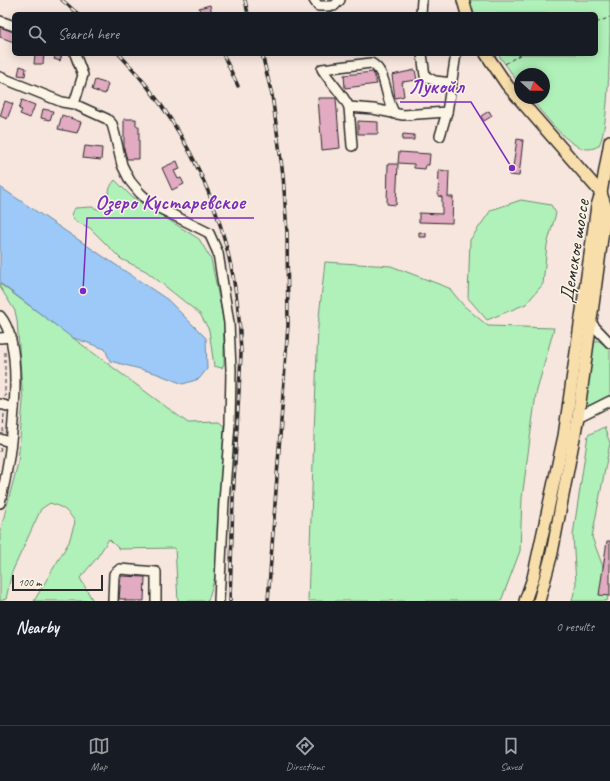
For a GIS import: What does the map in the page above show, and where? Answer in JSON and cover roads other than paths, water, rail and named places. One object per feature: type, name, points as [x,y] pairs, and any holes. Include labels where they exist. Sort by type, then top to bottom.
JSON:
[{"type":"main road","points":[[487,56],[507,85],[602,193]]},
{"type":"main road","points":[[602,193],[609,155],[610,140]]},
{"type":"main road","name":"Демское шоссе","points":[[539,601],[552,554],[578,417],[606,208],[602,193]]},
{"type":"main road","name":"Демское шоссе","points":[[525,601],[533,578],[564,436],[597,206],[602,193]]},
{"type":"street","points":[[314,0],[318,6],[334,6],[340,0]]},
{"type":"street","points":[[422,0],[422,12]]},
{"type":"street","points":[[0,20],[12,25]]},
{"type":"street","points":[[74,104],[84,76],[76,56]]},
{"type":"street","points":[[422,56],[425,76],[435,81],[452,83]]},
{"type":"street","points":[[440,136],[447,112],[456,56]]},
{"type":"street","points":[[352,146],[349,107],[344,97],[333,86],[322,69],[371,63],[377,66],[383,75],[389,105],[395,114]]},
{"type":"street","points":[[0,77],[62,102],[74,104],[100,115],[112,124],[122,165],[130,181],[153,205],[209,233],[218,253],[224,283],[229,323],[231,370],[230,424],[224,500],[219,601]]},
{"type":"street","points":[[349,107],[373,109],[395,114],[447,112]]},
{"type":"street","points":[[0,316],[7,324],[11,337],[14,373],[6,406],[0,503]]},
{"type":"street","points":[[591,323],[610,343]]},
{"type":"street","points":[[0,338],[11,337]]},
{"type":"street","points":[[578,417],[610,401]]},
{"type":"street","points":[[113,601],[114,574],[120,569],[156,572],[156,601]]},
{"type":"water","points":[[0,187],[168,300],[206,338],[207,369],[199,379],[183,384],[155,373],[110,361],[105,349],[71,337],[0,283]]},
{"type":"railway","points":[[62,0],[76,12]]},
{"type":"railway","points":[[245,0],[248,12]]},
{"type":"railway","points":[[121,56],[147,86],[171,119],[191,155],[208,192],[222,231],[232,271],[238,312],[241,354],[233,499],[230,601]]},
{"type":"railway","points":[[224,56],[238,86]]},
{"type":"railway","points":[[262,56],[272,95],[283,175],[287,232],[288,325],[268,601]]},
{"type":"place","name":"Лукойл","points":[[512,168]]},
{"type":"place","name":"Озеро Кустаревское","points":[[83,291]]}]
